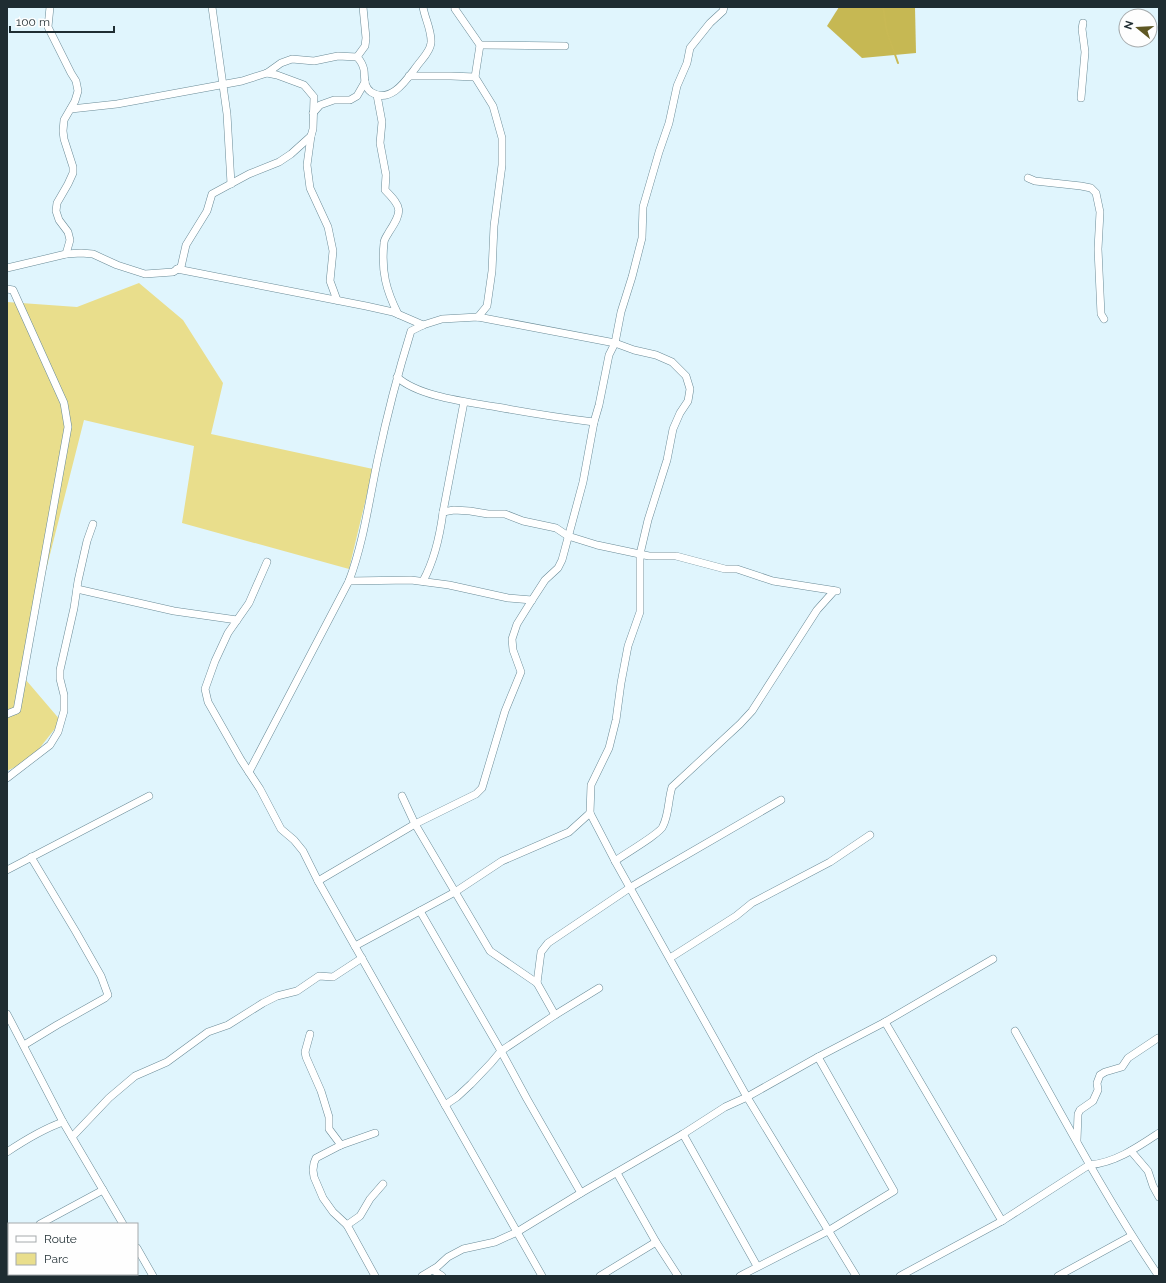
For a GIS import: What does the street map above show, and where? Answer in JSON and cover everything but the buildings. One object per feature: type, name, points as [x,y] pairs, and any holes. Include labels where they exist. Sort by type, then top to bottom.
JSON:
[{"type":"street","points":[[50,7],[48,27],[76,81],[78,90],[76,100],[64,120],[63,131],[73,167],[73,173],[57,204],[56,211],[59,220],[68,232],[70,240],[66,254]]},
{"type":"street","points":[[212,7],[227,114],[231,184]]},
{"type":"street","points":[[357,57],[365,46],[366,38],[363,7]]},
{"type":"street","points":[[357,57],[364,70],[366,87],[371,92],[377,95],[384,95],[392,93],[402,86],[425,57],[431,44],[423,7]]},
{"type":"street","points":[[318,881],[415,824],[476,794],[482,788],[505,711],[521,672],[513,650],[512,638],[518,624],[532,600],[545,580],[558,568],[562,560],[583,482],[609,354],[615,343],[621,312],[642,238],[643,207],[669,123],[676,86],[687,63],[690,48],[710,23],[723,11],[724,7]]},
{"type":"street","points":[[455,9],[480,45],[475,77],[493,106],[502,138],[502,165],[494,226],[492,271],[488,306],[478,317]]},
{"type":"street","points":[[1081,98],[1085,52],[1082,29],[1083,23]]},
{"type":"street","points":[[480,45],[566,46]]},
{"type":"street","points":[[71,109],[117,104],[242,81],[267,73],[281,63],[292,59],[314,61],[338,56],[357,57]]},
{"type":"street","points":[[267,73],[304,85],[314,97],[313,129],[310,136],[306,165],[310,188],[328,227],[333,251],[330,281],[337,300]]},
{"type":"street","points":[[409,76],[475,77]]},
{"type":"street","points":[[314,113],[320,105],[334,100],[350,100],[357,96],[365,82]]},
{"type":"street","points":[[377,95],[382,122],[380,143],[386,175],[384,190],[396,201],[399,211],[397,220],[384,240],[383,257],[384,274],[388,294],[398,314]]},
{"type":"street","points":[[7,268],[66,254],[93,254],[132,271],[144,274],[173,272],[181,267],[186,245],[207,211],[212,194],[249,174],[279,162],[291,154],[310,136]]},
{"type":"street","points":[[1028,178],[1035,181],[1091,188],[1096,193],[1100,212],[1098,248],[1101,314],[1104,319]]},
{"type":"street","points":[[177,269],[366,306],[398,314],[422,325]]},
{"type":"street","points":[[7,289],[13,290],[64,403],[68,428],[17,710],[7,714]]},
{"type":"street","points":[[249,772],[349,581],[364,533],[396,377],[411,331],[422,325],[442,319],[478,317],[615,343],[634,350],[656,355],[672,362],[686,376],[690,389],[688,401],[680,412],[673,429],[667,460],[648,520],[640,554],[640,612],[628,646],[616,720],[609,748],[591,785],[590,814],[747,1097],[856,1276]]},
{"type":"street","points":[[396,377],[404,384],[414,388],[464,402],[594,422]]},
{"type":"street","points":[[422,581],[429,570],[442,523],[464,402]]},
{"type":"street","points":[[443,512],[454,510],[488,514],[505,514],[523,521],[556,528],[568,536],[596,545],[649,556],[676,556],[725,569],[737,570],[773,581],[835,591],[817,610],[752,711],[672,787],[663,828],[615,861]]},
{"type":"street","points":[[7,778],[50,745],[58,732],[64,710],[64,695],[60,679],[60,670],[87,541],[93,524]]},
{"type":"street","points":[[266,562],[249,603],[228,633],[215,661],[204,689],[208,702],[260,789],[280,829],[294,840],[302,851],[542,1276]]},
{"type":"street","points":[[349,581],[422,581],[449,585],[508,598],[532,600]]},
{"type":"street","points":[[77,589],[174,611],[237,620]]},
{"type":"street","points":[[7,870],[149,796]]},
{"type":"street","points":[[402,796],[415,824],[490,951],[537,983],[555,1015]]},
{"type":"street","points":[[537,983],[541,952],[548,943],[631,887],[781,800]]},
{"type":"street","points":[[355,946],[455,892],[502,861],[569,832],[590,814]]},
{"type":"street","points":[[670,958],[736,916],[752,903],[830,862],[870,835]]},
{"type":"street","points":[[24,1045],[108,995],[105,983],[98,969],[30,857]]},
{"type":"street","points":[[420,911],[581,1193]]},
{"type":"street","points":[[72,1137],[109,1098],[135,1076],[166,1062],[208,1032],[228,1025],[263,1003],[278,996],[297,991],[319,976],[333,977],[362,958]]},
{"type":"street","points":[[422,1276],[433,1270],[448,1257],[463,1249],[495,1242],[517,1232],[683,1134],[725,1107],[747,1097],[818,1057],[885,1022],[992,959]]},
{"type":"street","points":[[445,1105],[472,1084],[501,1051],[599,988]]},
{"type":"street","points":[[7,1014],[63,1122],[122,1223]]},
{"type":"street","points":[[885,1022],[1002,1221]]},
{"type":"street","points":[[1015,1031],[1077,1140],[1089,1165],[1131,1236],[1158,1275]]},
{"type":"street","points":[[310,1034],[306,1057],[321,1091],[329,1117],[329,1129],[341,1145]]},
{"type":"street","points":[[1077,1140],[1078,1114],[1080,1110],[1093,1101],[1098,1090],[1097,1083],[1100,1075],[1122,1067],[1128,1058],[1158,1038]]},
{"type":"street","points":[[740,1276],[828,1231],[894,1191],[818,1057]]},
{"type":"street","points":[[7,1152],[37,1133],[63,1122]]},
{"type":"street","points":[[375,1133],[341,1145],[316,1158],[313,1170],[315,1181],[323,1198],[333,1212],[347,1225],[375,1276]]},
{"type":"street","points":[[900,1276],[1002,1221],[1089,1165],[1099,1164],[1132,1151],[1159,1133]]},
{"type":"street","points":[[683,1134],[757,1266]]},
{"type":"street","points":[[1132,1151],[1148,1170],[1153,1186],[1159,1197]]},
{"type":"street","points":[[616,1173],[656,1242],[678,1276]]},
{"type":"street","points":[[347,1225],[360,1216],[370,1199],[383,1184]]},
{"type":"street","points":[[42,1223],[103,1190]]},
{"type":"street","points":[[1058,1276],[1131,1236]]},
{"type":"street","points":[[600,1276],[656,1242]]},
{"type":"street","points":[[138,1250],[153,1276]]},
{"type":"street","points":[[433,1270],[442,1276]]},
{"type":"green space","points":[[139,283],[183,320],[223,383],[211,434],[373,469],[349,569],[182,523],[194,446],[84,420],[20,673],[61,721],[31,759],[7,771],[7,302],[77,307]]},
{"type":"shaded area","points":[[839,7],[915,7],[916,53],[862,58],[827,26]]},
{"type":"waterway","points":[[883,7],[887,32],[898,63]]}]
